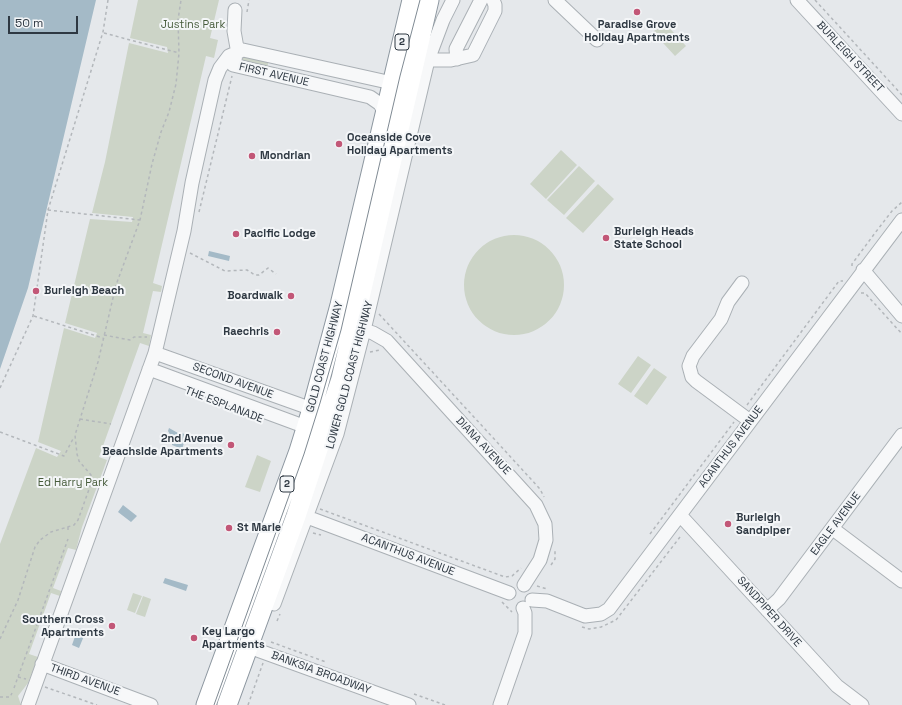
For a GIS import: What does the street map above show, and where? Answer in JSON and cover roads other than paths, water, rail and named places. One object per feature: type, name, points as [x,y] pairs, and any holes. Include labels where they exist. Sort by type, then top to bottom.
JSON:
[{"type":"highway","name":"GOLD COAST HIGHWAY","points":[[206,705],[300,415],[340,305],[412,0]]},
{"type":"highway","name":"GOLD COAST HIGHWAY","points":[[227,705],[296,516],[341,379],[429,0]]},
{"type":"street","name":"LOWER GOLD COAST HIGHWAY","points":[[428,60],[430,38],[435,19],[443,0]]},
{"type":"street","name":"LOWER GOLD COAST HIGHWAY","points":[[236,705],[336,434],[364,330],[428,60],[443,20],[453,0]]},
{"type":"street","points":[[457,59],[456,49],[481,0]]},
{"type":"street","points":[[428,60],[457,59],[474,53],[495,11],[493,0]]},
{"type":"street","points":[[555,0],[597,40]]},
{"type":"street","name":"BURLEIGH STREET","points":[[798,0],[902,114]]},
{"type":"street","points":[[28,705],[155,353],[182,238],[192,183],[213,94],[222,76],[234,62],[236,5]]},
{"type":"street","name":"FIRST AVENUE","points":[[385,114],[376,101],[363,95],[234,62],[243,50],[392,83]]},
{"type":"street","points":[[363,95],[367,78]]},
{"type":"street","name":"ACANTHUS AVENUE","points":[[523,607],[547,601],[585,616],[601,614],[614,603],[680,515],[745,418],[858,269],[902,220]]},
{"type":"street","points":[[858,269],[902,316]]},
{"type":"street","points":[[742,283],[728,302],[721,319],[693,356],[690,366],[692,376],[696,380],[745,418]]},
{"type":"street","name":"DIANA AVENUE","points":[[364,330],[387,341],[536,505],[545,524],[546,540],[540,560],[524,585]]},
{"type":"street","name":"SECOND AVENUE","points":[[155,353],[175,360],[300,415]]},
{"type":"street","points":[[169,376],[175,360]]},
{"type":"street","name":"SECOND AVENUE","points":[[149,369],[300,415]]},
{"type":"street","name":"EAGLE AVENUE","points":[[767,610],[779,599],[900,442]]},
{"type":"street","name":"SANDPIPER DRIVE","points":[[680,515],[837,686],[862,705]]},
{"type":"street","name":"ACANTHUS AVENUE","points":[[306,516],[509,593]]},
{"type":"street","points":[[832,529],[902,581]]},
{"type":"street","points":[[500,705],[525,633],[526,613],[523,607],[512,604],[509,593],[517,585],[524,585],[532,592],[523,607]]},
{"type":"street","name":"BANKSIA BROADWAY","points":[[257,650],[409,705]]},
{"type":"street","name":"THIRD AVENUE","points":[[42,664],[151,705]]},
{"type":"water","points":[[0,0],[96,0],[28,288],[0,369]]},
{"type":"water","points":[[209,251],[230,256],[229,261],[208,256]]},
{"type":"water","points":[[169,428],[178,433],[187,434],[182,449],[172,445],[172,438],[168,431]]},
{"type":"water","points":[[123,505],[137,516],[131,522],[118,512]]},
{"type":"water","points":[[165,578],[188,585],[186,591],[163,583]]},
{"type":"water","points":[[78,628],[86,631],[79,648],[72,645]]},
{"type":"tram line","points":[[214,705],[304,454],[320,403],[341,330],[400,76],[420,0]]},
{"type":"place","name":"Paradise Grove Holiday Apartments","points":[[637,12]]},
{"type":"place","name":"Oceanside Cove Holiday Apartments","points":[[339,144]]},
{"type":"place","name":"Mondrian","points":[[252,156]]},
{"type":"place","name":"Pacific Lodge","points":[[236,234]]},
{"type":"place","name":"Burleigh Heads State School","points":[[606,238]]},
{"type":"place","name":"Burleigh Beach","points":[[36,291]]},
{"type":"place","name":"Boardwalk","points":[[291,296]]},
{"type":"place","name":"Raechris","points":[[277,332]]},
{"type":"place","name":"2nd Avenue Beachside Apartments","points":[[231,445]]},
{"type":"place","name":"Burleigh Sandpiper","points":[[728,524]]},
{"type":"place","name":"St Marie","points":[[229,528]]},
{"type":"place","name":"Southern Cross Apartments","points":[[112,626]]},
{"type":"place","name":"Key Largo Apartments","points":[[194,638]]},
{"type":"park label","name":"Justins Park","points":[[193,25]]},
{"type":"park label","name":"Ed Harry Park","points":[[73,483]]}]
